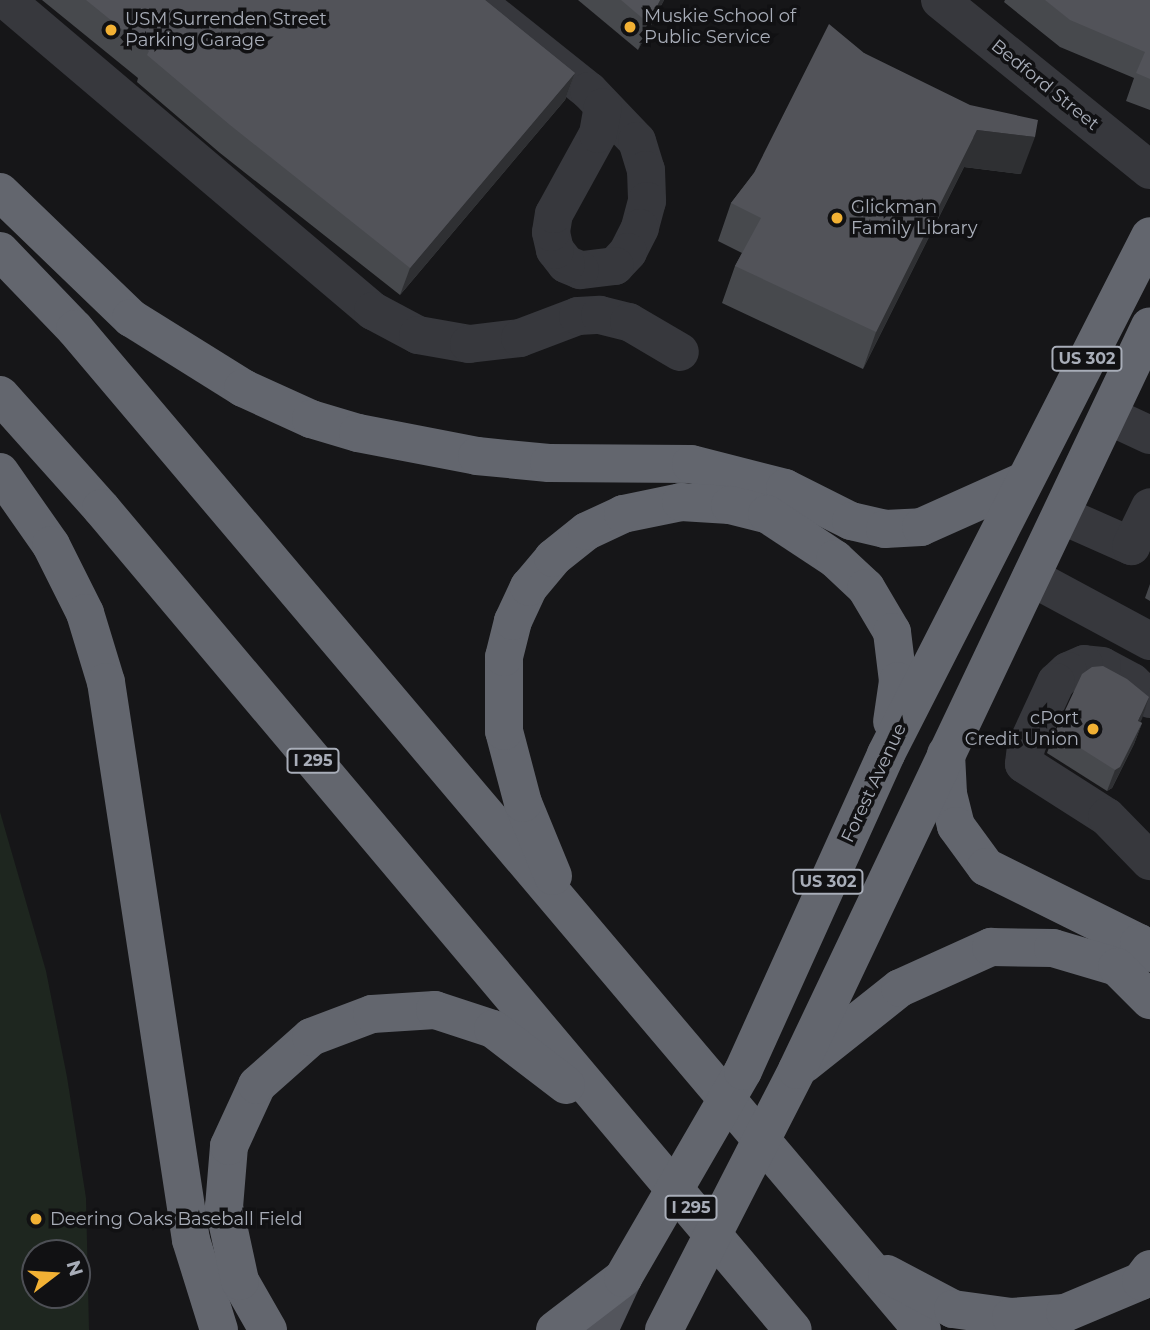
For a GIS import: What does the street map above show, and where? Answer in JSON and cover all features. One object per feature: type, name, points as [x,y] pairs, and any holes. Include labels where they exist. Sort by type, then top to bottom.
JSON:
[{"type":"highway","points":[[0,192],[131,318],[243,388],[311,418],[358,433],[477,456],[549,463],[691,464],[785,488],[851,521],[885,529],[921,527],[1024,481]]},
{"type":"highway","name":"Forest Avenue","points":[[623,1278],[743,1071],[886,754],[1150,236]]},
{"type":"highway","points":[[0,251],[75,329],[922,1330]]},
{"type":"highway","name":"US 302","points":[[664,1330],[797,1070],[946,750],[1150,327]]},
{"type":"highway","name":"I 295","points":[[0,394],[793,1330]]},
{"type":"highway","points":[[0,472],[51,545],[85,613],[106,682],[193,1253],[219,1330]]},
{"type":"highway","points":[[567,910],[516,780],[504,732],[501,694],[513,621],[529,587],[553,558],[587,531],[654,505],[730,505],[767,514],[835,559],[866,588],[892,632],[898,681],[886,754]]},
{"type":"highway","points":[[946,750],[948,793],[956,826],[986,867],[1139,943],[1150,953]]},
{"type":"highway","points":[[797,1070],[900,988],[991,947],[1053,948],[1116,967],[1150,1000]]},
{"type":"highway","points":[[268,1330],[240,1281],[224,1207],[229,1146],[257,1086],[311,1037],[372,1014],[435,1010],[493,1030],[624,1129]]},
{"type":"highway","points":[[861,1257],[953,1309],[1010,1317],[1065,1313],[1140,1281],[1150,1269]]},
{"type":"highway","points":[[555,1330],[623,1278]]},
{"type":"main road","name":"Forest Avenue","points":[[599,1330],[623,1278]]},
{"type":"street","points":[[6,0],[373,311],[418,335],[469,344],[520,338],[588,316],[629,322],[680,352]]},
{"type":"street","points":[[475,0],[589,91],[603,107],[625,124],[637,141],[646,170],[647,201],[628,252],[615,266],[589,271],[566,264],[555,250],[551,232],[554,214],[598,134],[603,107]]},
{"type":"street","name":"Bedford Street","points":[[940,0],[1150,170]]},
{"type":"street","points":[[588,316],[589,271]]},
{"type":"street","points":[[1109,416],[1150,435]]},
{"type":"street","points":[[1061,515],[1131,546],[1150,507]]},
{"type":"street","points":[[1031,578],[1150,641]]},
{"type":"street","points":[[1140,852],[1107,817],[1024,764],[1026,747],[1056,682],[1068,671],[1084,664],[1102,666],[1132,682],[1150,699]]},
{"type":"shaded area","points":[[0,812],[46,971],[67,1077],[86,1198],[87,1239],[21,1239],[21,1309],[89,1309],[89,1330],[0,1330]]},
{"type":"building","points":[[86,0],[485,0],[575,73],[410,268],[230,125],[147,55],[149,51]]},
{"type":"building","points":[[621,0],[660,0],[648,23]]},
{"type":"building","points":[[1045,0],[1150,0],[1150,79],[1136,73],[1145,52],[1070,20]]},
{"type":"building","name":"Glickman Family Library","points":[[829,24],[864,53],[970,105],[1038,120],[1035,137],[977,130],[876,332],[735,266],[761,218],[731,203],[754,173]]},
{"type":"building","points":[[1103,666],[1127,679],[1149,697],[1138,721],[1142,723],[1120,767],[1115,770],[1055,732],[1082,674],[1092,667]]},
{"type":"place","name":"Muskie School of Public Service","points":[[630,27]]},
{"type":"place","name":"USM Surrenden Street Parking Garage","points":[[111,30]]},
{"type":"place","name":"Glickman Family Library","points":[[837,218]]},
{"type":"place","name":"cPort Credit Union","points":[[1093,729]]},
{"type":"place","name":"Deering Oaks Baseball Field","points":[[36,1219]]}]
